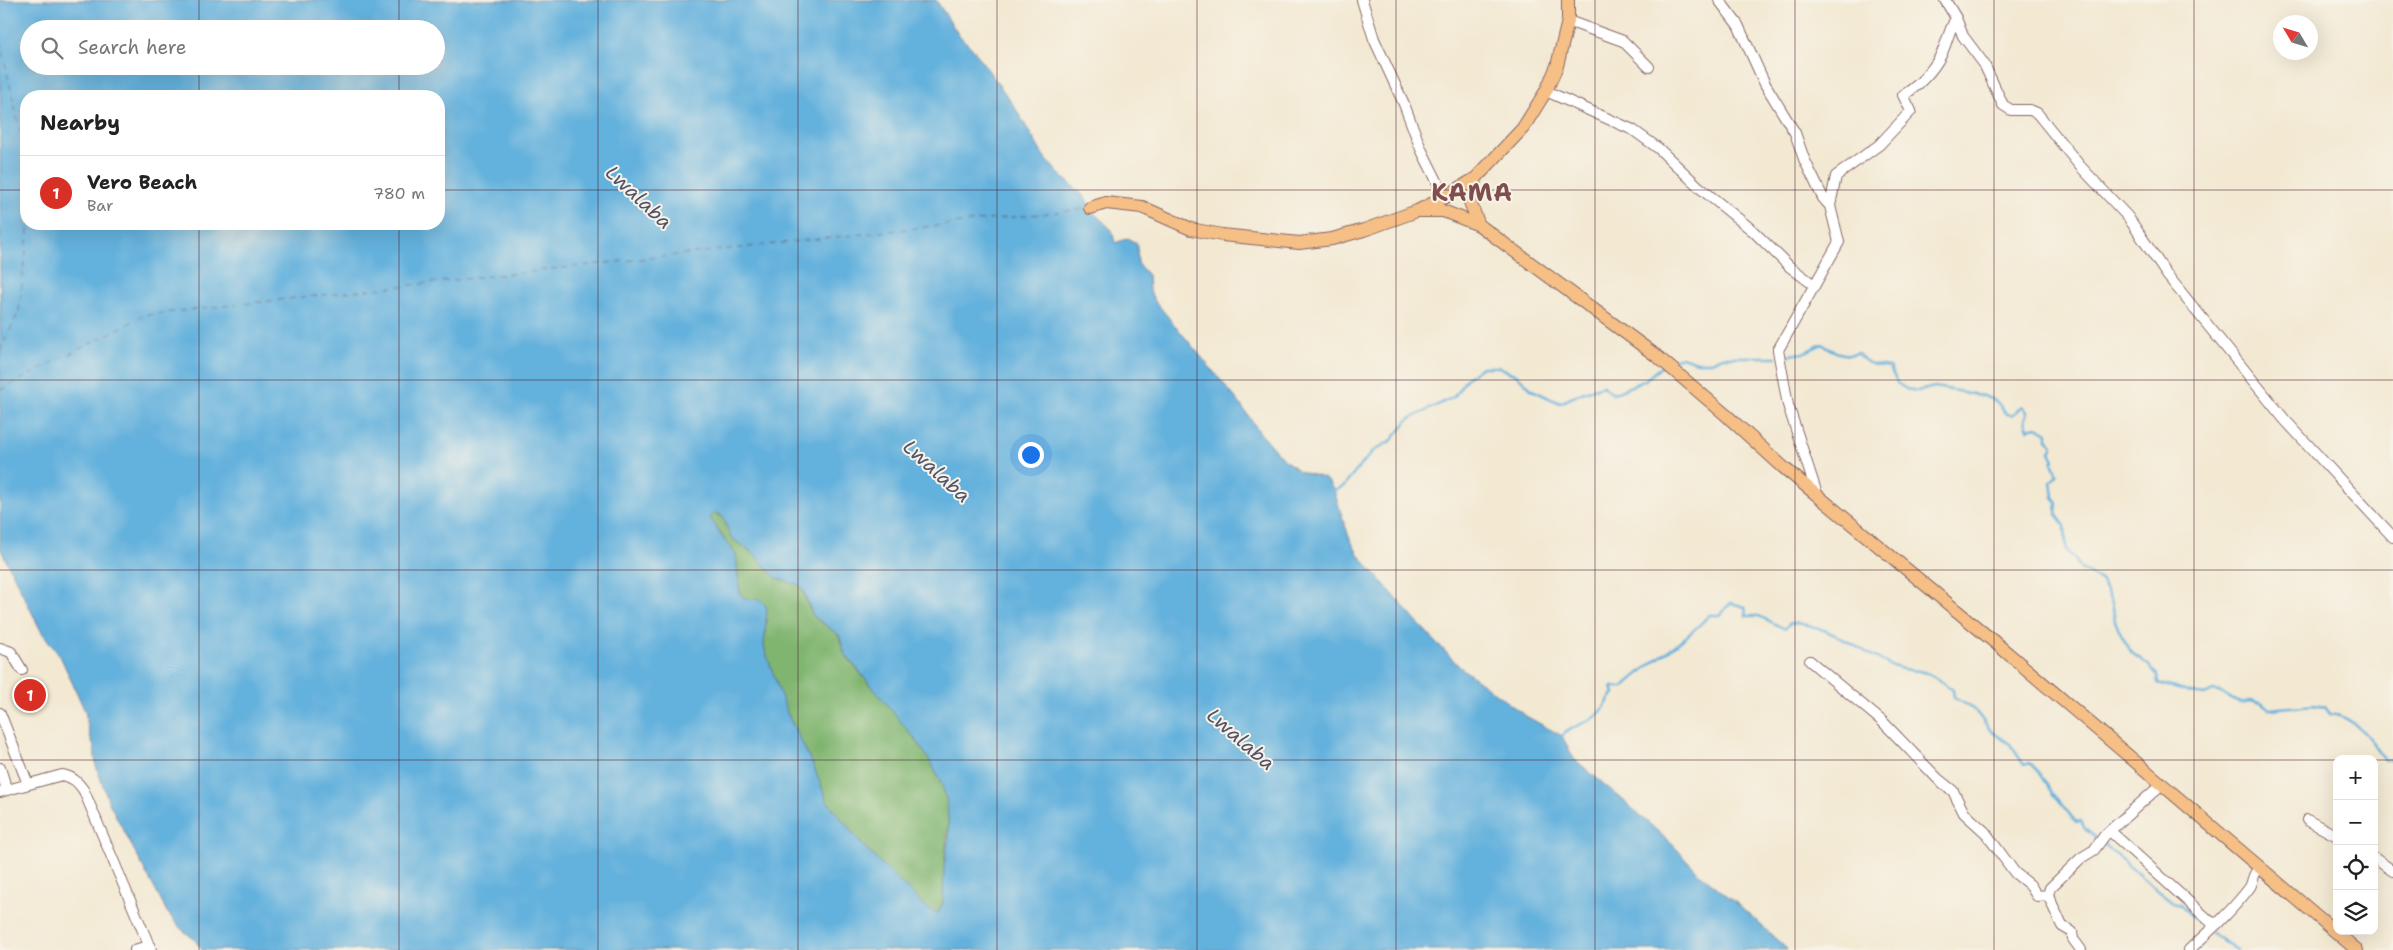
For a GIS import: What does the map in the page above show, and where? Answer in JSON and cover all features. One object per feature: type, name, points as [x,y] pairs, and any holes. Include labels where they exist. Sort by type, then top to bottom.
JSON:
[{"type":"main road","points":[[1090,208],[1106,203],[1142,207],[1191,229],[1222,235],[1298,243],[1332,239],[1364,230],[1416,211],[1445,197],[1476,178],[1523,128],[1546,91],[1556,66],[1568,21],[1568,0]]},
{"type":"main road","points":[[1476,178],[1470,202],[1479,225]]},
{"type":"main road","points":[[1416,211],[1443,211],[1479,225],[1658,357],[1726,415],[1783,468],[1817,494],[2260,866],[2357,950]]},
{"type":"street","points":[[1362,0],[1374,39],[1404,104],[1420,149],[1445,197]]},
{"type":"street","points":[[1719,0],[1738,26],[1765,84],[1796,135],[1804,159],[1822,198],[1830,206]]},
{"type":"street","points":[[1945,0],[1956,18],[1962,36],[1984,64],[2003,105],[2011,110],[2030,110],[2038,113],[2080,166],[2128,217],[2167,276],[2285,420],[2393,537]]},
{"type":"street","points":[[1817,494],[1788,405],[1778,350],[1838,244],[1830,206],[1836,176],[1879,145],[1912,111],[1903,95],[1913,89],[1940,58],[1956,18]]},
{"type":"street","points":[[1568,21],[1623,41],[1649,66]]},
{"type":"street","points":[[1546,91],[1633,130],[1658,148],[1699,187],[1752,230],[1777,256],[1814,285]]},
{"type":"street","points":[[0,648],[11,652],[22,670]]},
{"type":"street","points":[[1810,661],[1883,722],[1938,779],[1955,792],[1964,813],[1985,832],[2015,873],[2030,885],[2035,895],[2042,897],[2048,895]]},
{"type":"street","points":[[0,713],[28,784]]},
{"type":"street","points":[[0,768],[3,791],[62,775],[70,776],[78,782],[84,791],[150,948],[135,950]]},
{"type":"street","points":[[2081,950],[2073,939],[2072,932],[2062,926],[2048,895],[2050,888],[2081,858],[2094,850],[2110,831],[2162,784]]},
{"type":"street","points":[[2307,820],[2333,834]]},
{"type":"street","points":[[2110,831],[2144,864],[2166,880],[2205,918],[2212,923],[2219,922]]},
{"type":"street","points":[[2378,861],[2393,871]]},
{"type":"street","points":[[2190,950],[2219,922],[2250,886],[2250,880],[2260,866]]},
{"type":"green space","points":[[714,513],[723,517],[731,538],[799,585],[813,615],[837,634],[845,654],[902,722],[929,759],[939,778],[948,807],[944,898],[938,913],[928,910],[865,848],[827,801],[814,767],[787,713],[770,666],[764,646],[766,614],[757,599],[749,600],[740,595],[736,555],[711,520],[710,517]]},
{"type":"water","name":"Lwalaba","points":[[0,0],[936,0],[958,34],[973,49],[1014,106],[1043,155],[1058,173],[1084,196],[1093,212],[1112,230],[1115,243],[1128,238],[1137,244],[1138,264],[1148,275],[1149,289],[1154,300],[1238,401],[1261,434],[1281,457],[1299,471],[1324,478],[1329,483],[1334,491],[1349,537],[1358,554],[1414,619],[1460,667],[1526,716],[1562,736],[1574,759],[1623,800],[1673,845],[1699,873],[1738,904],[1788,950],[202,950],[194,939],[180,928],[167,912],[109,803],[96,766],[94,747],[85,711],[61,658],[41,631],[0,548]],"holes":[[[717,513],[723,517],[731,538],[751,551],[776,578],[799,585],[803,590],[813,616],[839,635],[845,654],[916,740],[928,758],[942,784],[948,816],[949,835],[944,867],[943,902],[938,913],[928,909],[865,848],[827,801],[814,767],[787,713],[764,647],[767,609],[763,602],[744,598],[740,594],[736,555],[710,517],[712,514]]]},
{"type":"waterway","points":[[1783,356],[1803,353],[1822,344],[1839,353],[1858,353],[1872,364],[1890,367],[1897,383],[1906,389],[1918,391],[1935,387],[1984,396],[1997,402],[2007,414],[2012,415],[2022,407],[2028,413],[2025,420],[2028,429],[2037,427],[2047,433],[2047,439],[2053,445],[2050,452],[2057,475],[2051,482],[2053,497],[2057,503],[2056,514],[2065,526],[2066,550],[2081,569],[2101,580],[2112,603],[2115,621],[2123,638],[2132,653],[2151,667],[2157,675],[2158,683],[2191,693],[2205,695],[2213,691],[2221,692],[2241,703],[2251,701],[2260,703],[2269,709],[2314,705],[2325,707],[2330,714],[2347,719],[2355,724],[2385,760],[2393,761]]},
{"type":"waterway","points":[[1668,361],[1682,357],[1697,362],[1711,362],[1722,357],[1776,357]]},
{"type":"waterway","points":[[1334,491],[1344,486],[1372,452],[1392,440],[1409,419],[1454,397],[1467,378],[1482,367],[1499,367],[1518,376],[1532,390],[1560,403],[1603,386],[1613,394],[1645,380],[1662,366]]},
{"type":"waterway","points":[[1562,736],[1569,730],[1593,719],[1599,714],[1614,693],[1612,687],[1623,687],[1700,625],[1709,615],[1719,615],[1731,603],[1745,607],[1746,616],[1759,616],[1785,629],[1790,623],[1818,628],[1893,666],[1923,672],[1937,679],[1953,690],[1954,698],[1973,708],[1992,732],[2010,744],[2024,765],[2029,763],[2037,770],[2052,793],[2076,822],[2081,821],[2085,829],[2098,840]]},
{"type":"waterway","points":[[2103,843],[2147,882],[2174,903],[2180,905],[2207,930]]},
{"type":"waterway","points":[[2211,933],[2237,950]]},
{"type":"ferry route","points":[[0,41],[20,130]]},
{"type":"ferry route","points":[[0,390],[145,315],[1085,209]]},
{"type":"ferry route","points":[[0,351],[19,311],[28,230]]},
{"type":"place","name":"Vero Beach","points":[[30,695]]},
{"type":"district","name":"KAMA","points":[[1472,193]]}]
